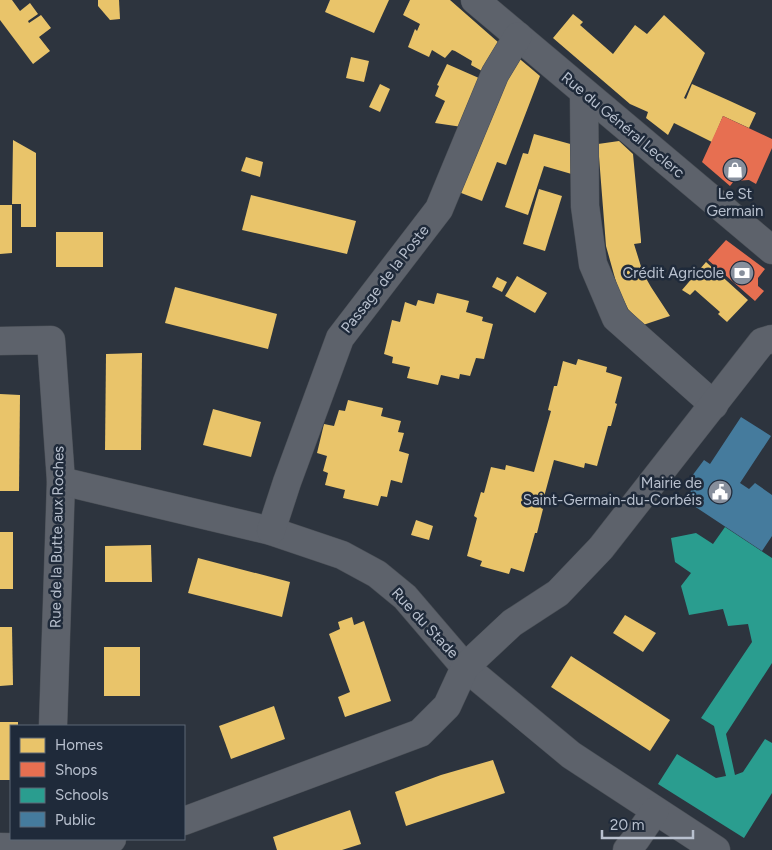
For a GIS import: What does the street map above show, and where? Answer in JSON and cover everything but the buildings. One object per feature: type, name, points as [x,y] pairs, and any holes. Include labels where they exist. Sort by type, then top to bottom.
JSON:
[{"type":"street","name":"Rue du Général Leclerc","points":[[476,0],[772,250]]},
{"type":"street","name":"Passage de la Poste","points":[[272,531],[287,482],[340,338],[439,209],[495,74],[518,36]]},
{"type":"street","points":[[584,93],[584,206],[593,264],[608,300],[616,318],[714,405]]},
{"type":"street","points":[[185,821],[420,733],[447,706],[465,667],[512,623],[558,593],[601,548],[762,342],[772,339]]},
{"type":"street","name":"Rue de la Butte aux Roches","points":[[0,342],[51,340],[61,480],[53,725]]},
{"type":"street","name":"Rue du Stade","points":[[61,480],[272,531],[342,555],[378,574],[405,597],[465,667],[571,755],[716,850]]},
{"type":"street","points":[[627,850],[655,811]]},
{"type":"street","points":[[0,847],[96,840]]},
{"type":"place","name":"Le St Germain","points":[[735,170]]},
{"type":"place","name":"Crédit Agricole","points":[[742,273]]},
{"type":"place","name":"Mairie de Saint-Germain-du-Corbéis","points":[[720,492]]}]
